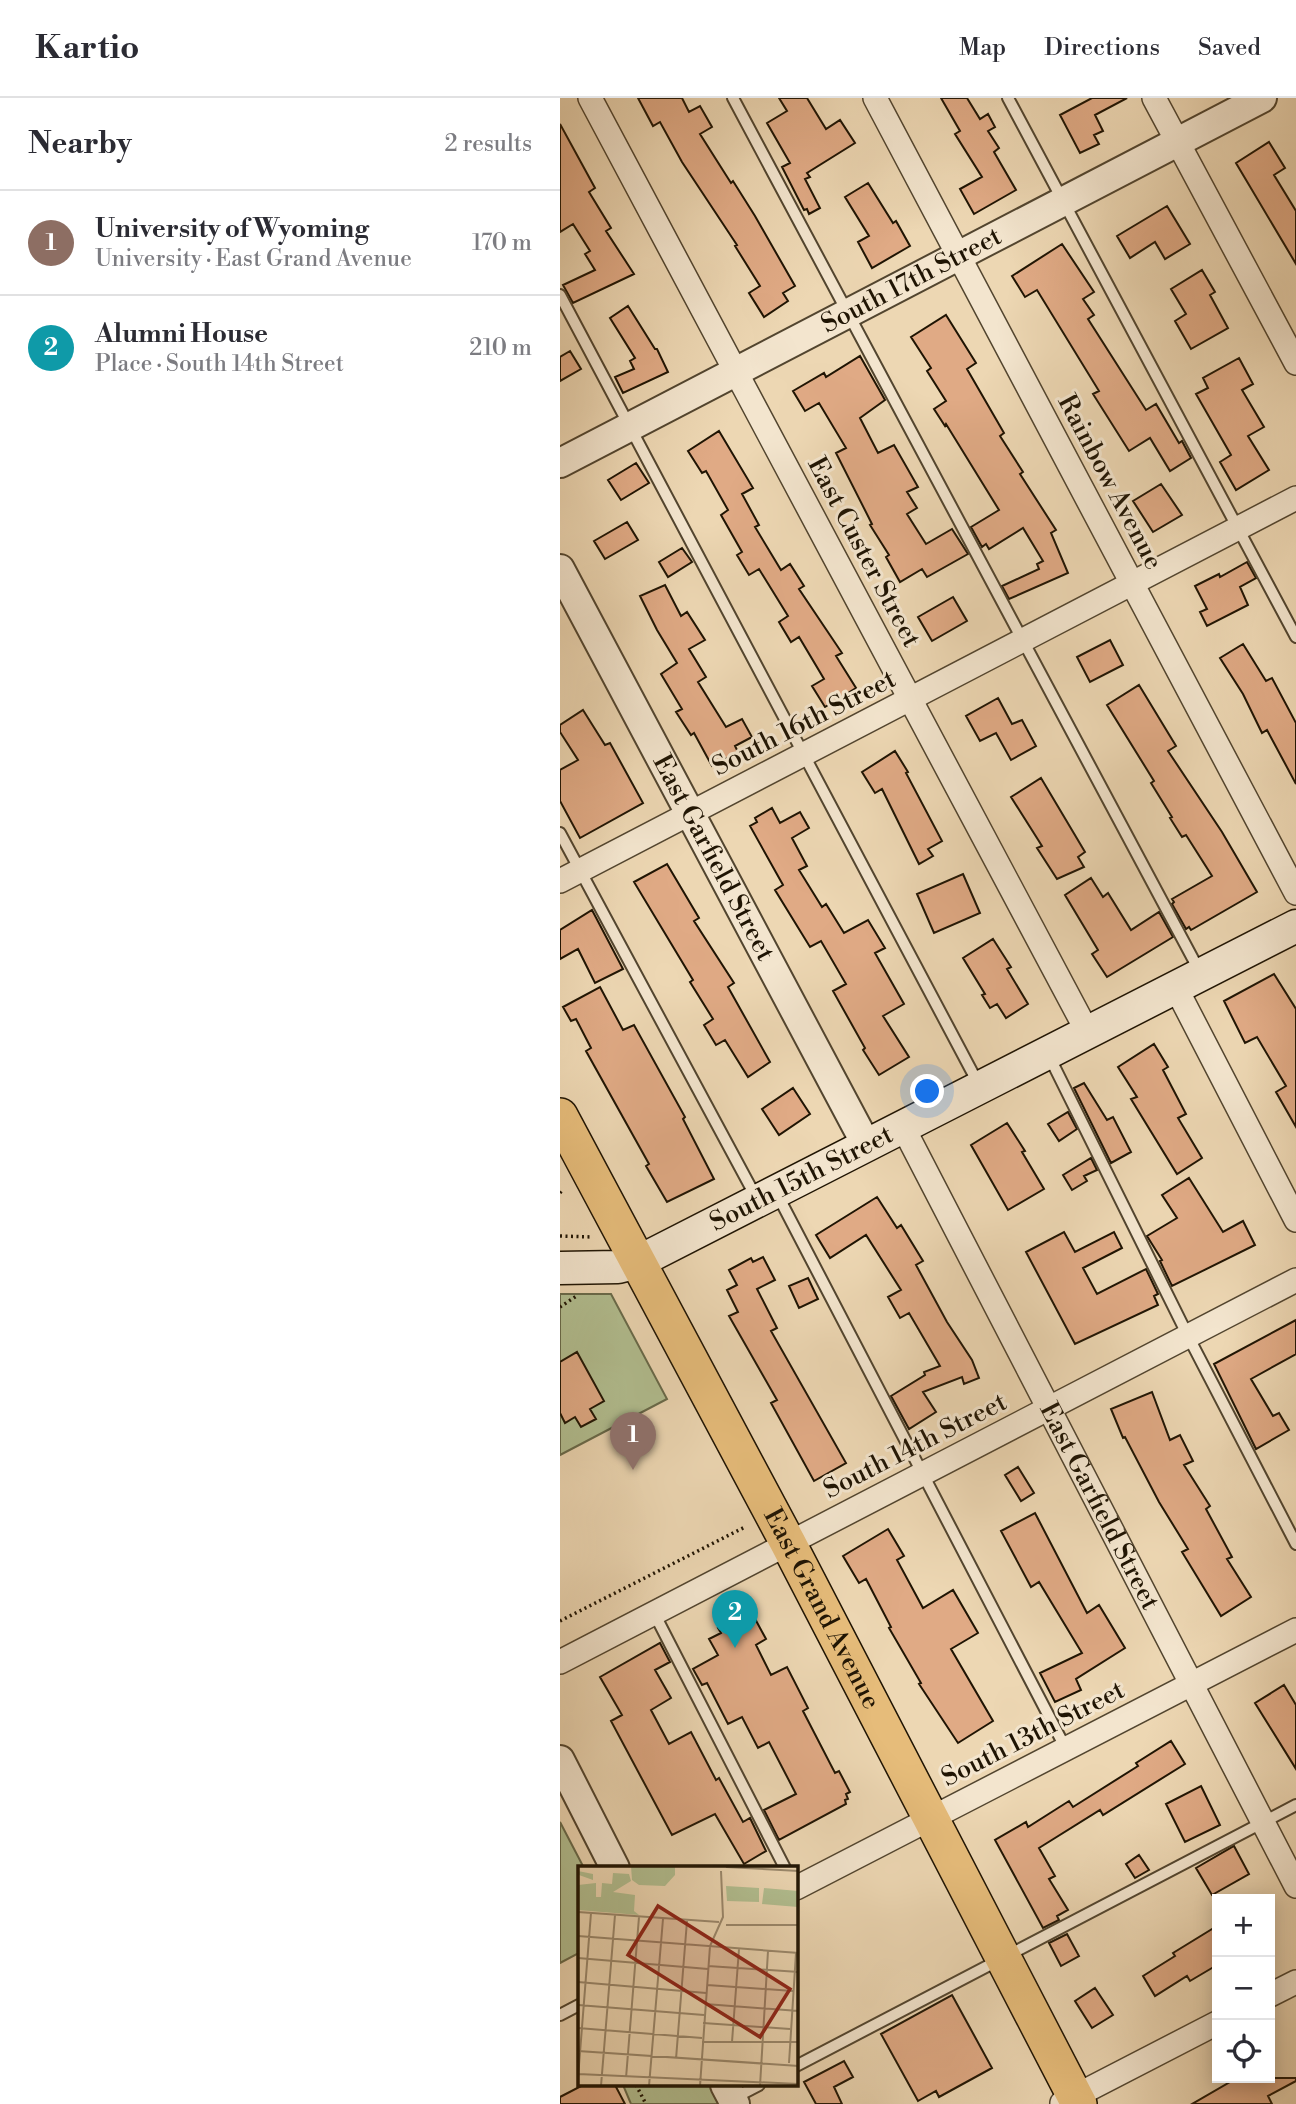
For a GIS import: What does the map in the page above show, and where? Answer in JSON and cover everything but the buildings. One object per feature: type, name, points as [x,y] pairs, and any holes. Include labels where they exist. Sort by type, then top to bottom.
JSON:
[{"type":"main road","name":"South 15th Street","points":[[560,1268],[618,1267],[638,1262],[1296,926]]},
{"type":"main road","name":"East Grand Avenue","points":[[560,1116],[789,1543],[1004,1957],[1071,2101]]},
{"type":"street","name":"East Custer Street","points":[[590,98],[1088,1033]]},
{"type":"street","name":"Rainbow Avenue","points":[[874,98],[1296,893]]},
{"type":"street","points":[[1154,98],[1296,363]]},
{"type":"street","name":"South 17th Street","points":[[560,463],[1262,98]]},
{"type":"street","name":"South 16th Street","points":[[570,876],[1296,498]]},
{"type":"street","name":"East Garfield Street","points":[[560,569],[867,1146]]},
{"type":"street","points":[[1189,981],[1296,1220]]},
{"type":"street","name":"East Garfield Street","points":[[903,1127],[1296,1886]]},
{"type":"street","name":"South 14th Street","points":[[560,1662],[1296,1280]]},
{"type":"street","name":"South 13th Street","points":[[798,1887],[1296,1630]]},
{"type":"street","points":[[560,1760],[614,1866]]},
{"type":"street","points":[[1275,1993],[1296,1982]]},
{"type":"street","points":[[1071,2101],[1212,2026]]},
{"type":"lane","points":[[733,98],[1023,641],[1189,981]]},
{"type":"lane","points":[[1008,98],[1296,637]]},
{"type":"lane","points":[[560,295],[981,1088]]},
{"type":"lane","points":[[560,833],[570,876],[767,1197],[922,1474],[1066,1749]]},
{"type":"lane","points":[[1048,1053],[1188,1336],[1296,1544]]},
{"type":"lane","points":[[654,1613],[784,1866]]},
{"type":"lane","points":[[798,2065],[1296,1805]]},
{"type":"lane","points":[[560,2015],[578,2006]]},
{"type":"lane","points":[[731,2096],[756,2086]]},
{"type":"path","points":[[560,1236],[592,1237]]},
{"type":"path","points":[[560,1307],[578,1295]]},
{"type":"path","points":[[560,1621],[745,1527]]},
{"type":"path","points":[[636,2086],[646,2104]]},
{"type":"path","points":[[638,2104],[641,2095]]},
{"type":"green space","points":[[560,1294],[611,1294],[667,1399],[560,1455]]},
{"type":"green space","points":[[560,1822],[583,1866],[578,1866],[578,1954],[560,1963]]},
{"type":"green space","points":[[623,2086],[714,2086],[723,2104],[631,2104]]},
{"type":"place","name":"University of Wyoming","points":[[633,1470]]},
{"type":"place","name":"Alumni House","points":[[735,1648]]}]
